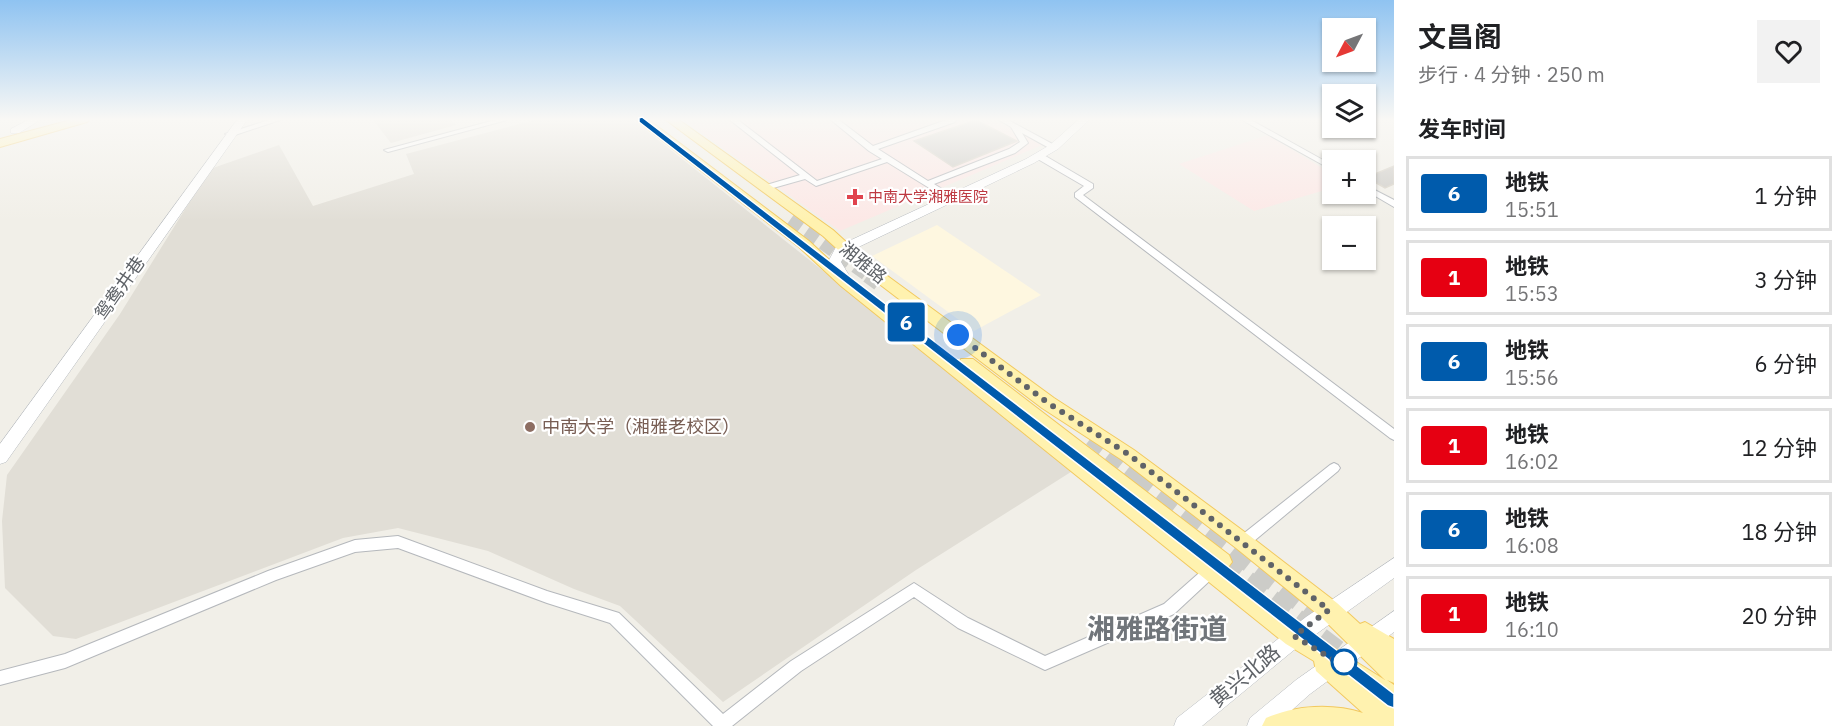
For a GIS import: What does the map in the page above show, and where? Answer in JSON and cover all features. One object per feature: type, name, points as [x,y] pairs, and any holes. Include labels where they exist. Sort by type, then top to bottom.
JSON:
[{"type":"main road","name":"鸳鸯井巷","points":[[0,457],[216,154]]},
{"type":"main road","name":"湘雅路","points":[[686,154],[804,244],[1004,391],[1217,566],[1294,636],[1333,665]]},
{"type":"main road","points":[[701,154],[790,220]]},
{"type":"main road","name":"湘雅路","points":[[719,154],[828,233],[862,264],[1048,403],[1128,454],[1367,640]]},
{"type":"main road","points":[[846,283],[835,265],[837,254],[845,248],[1043,154]]},
{"type":"main road","name":"湘雅路","points":[[804,244],[846,283],[1217,566]]},
{"type":"main road","name":"黄兴北路","points":[[1185,726],[1294,636],[1394,567]]},
{"type":"main road","points":[[1258,726],[1303,687],[1394,620]]},
{"type":"main road","points":[[1367,640],[1394,652]]},
{"type":"main road","points":[[1367,640],[1394,672]]},
{"type":"main road","points":[[1333,665],[1394,698]]},
{"type":"main road","points":[[1333,665],[1389,726]]},
{"type":"main road","points":[[1365,700],[1394,724]]},
{"type":"main road","points":[[1274,726],[1332,719],[1368,726]]},
{"type":"street","points":[[778,154],[816,183],[888,159]]},
{"type":"street","points":[[881,154],[952,199]]},
{"type":"street","points":[[930,183],[1005,154]]},
{"type":"street","points":[[1307,154],[1322,162]]},
{"type":"street","points":[[1039,156],[1090,186],[1078,195],[1394,435]]},
{"type":"street","points":[[766,188],[806,176]]},
{"type":"street","points":[[1376,193],[1394,204]]},
{"type":"street","points":[[1243,542],[1334,468]]},
{"type":"street","points":[[0,678],[65,661],[273,575],[355,546],[398,542],[547,597],[614,618],[723,725],[796,666],[914,589],[963,623],[1045,663],[1168,609],[1217,566]]},
{"type":"shaded area","name":"中南大学（湘雅老校区）","points":[[253,154],[284,154],[313,206],[414,174],[406,154],[676,154],[1074,470],[916,570],[723,702],[620,606],[574,589],[488,551],[398,528],[343,538],[76,639],[53,636],[5,588],[2,521],[7,475],[120,314],[210,169]]},
{"type":"shaded area","points":[[731,154],[1021,154],[840,231]]},
{"type":"shaded area","points":[[1210,154],[1299,154],[1322,168],[1322,191],[1254,211],[1179,164]]},
{"type":"shaded area","points":[[937,225],[1041,295],[974,331],[872,256]]},
{"type":"building","points":[[933,154],[985,154],[953,167]]},
{"type":"building","points":[[1394,166],[1394,184],[1385,188],[1376,183],[1376,174]]},
{"type":"tunnel","points":[[790,220],[870,277]]},
{"type":"tunnel","points":[[868,275],[879,283]]},
{"type":"tunnel","points":[[1091,438],[1138,475]]},
{"type":"tunnel","points":[[1136,473],[1330,625]]},
{"type":"tunnel","points":[[1222,562],[1352,662]]},
{"type":"metro line","name":"6","points":[[687,154],[1394,700]]},
{"type":"place","name":"中南大学湘雅医院","points":[[855,197]]},
{"type":"place","name":"中南大学（湘雅老校区）","points":[[530,427]]},
{"type":"district","name":"湘雅路街道","points":[[1157,629]]},
{"type":"route","points":[[958,335],[1048,403],[1128,454],[1329,610],[1294,636],[1337,662],[1344,662]]}]
